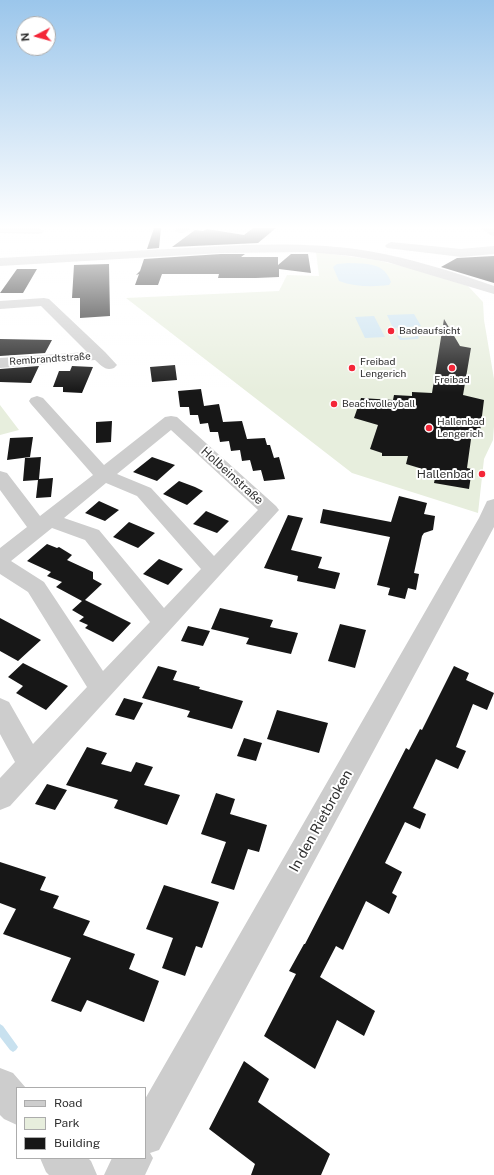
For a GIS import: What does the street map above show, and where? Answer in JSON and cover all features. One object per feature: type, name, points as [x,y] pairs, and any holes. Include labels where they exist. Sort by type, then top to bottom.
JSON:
[{"type":"street","points":[[471,283],[494,290]]},
{"type":"street","name":"Rembrandtstraße","points":[[0,305],[44,302],[104,360],[0,363]]},
{"type":"street","points":[[36,401],[104,476],[144,492],[213,568]]},
{"type":"street","name":"Holbeinstraße","points":[[0,559],[104,476],[165,416],[269,510],[0,797]]},
{"type":"street","points":[[0,477],[44,524],[92,535],[163,623]]},
{"type":"street","name":"In den Rietbroken","points":[[146,1134],[489,518],[494,505]]},
{"type":"street","points":[[0,564],[36,587],[101,688]]},
{"type":"street","points":[[0,710],[30,765]]},
{"type":"street","points":[[0,1086],[16,1105]]},
{"type":"street","points":[[61,1159],[77,1175]]},
{"type":"street","points":[[124,1175],[132,1159]]},
{"type":"green space","points":[[283,283],[458,283],[468,286],[483,302],[484,320],[494,379],[494,426],[493,440],[484,459],[478,513],[352,473],[126,298],[279,291]]},
{"type":"green space","points":[[0,405],[19,430],[0,435]]},
{"type":"water","points":[[346,283],[390,283],[389,285],[370,286]]},
{"type":"water","points":[[414,314],[421,326],[393,328],[387,315]]},
{"type":"water","points":[[374,316],[385,337],[365,338],[355,317]]},
{"type":"building","points":[[7,283],[29,283],[23,293],[0,293]]},
{"type":"building","points":[[73,283],[109,283],[110,316],[80,318],[80,298],[72,298]]},
{"type":"building","points":[[136,283],[159,283],[158,285],[135,285]]},
{"type":"building","points":[[444,319],[460,346],[471,348],[463,395],[484,400],[480,432],[472,432],[467,468],[472,469],[469,489],[434,483],[436,473],[406,464],[408,456],[382,456],[382,453],[370,449],[378,425],[354,418],[361,398],[393,400],[394,395],[412,396],[412,392],[432,393]]},
{"type":"building","points":[[0,339],[52,340],[45,353],[0,356]]},
{"type":"building","points":[[175,365],[177,380],[152,382],[150,367]]},
{"type":"building","points":[[39,366],[31,383],[0,382],[0,369]]},
{"type":"building","points":[[72,366],[93,367],[82,393],[63,392],[63,387],[53,387],[59,371],[70,371]]},
{"type":"building","points":[[201,389],[204,406],[219,404],[223,422],[242,421],[247,439],[265,438],[267,445],[270,445],[274,458],[279,457],[285,479],[264,481],[261,470],[253,471],[250,460],[242,461],[240,450],[231,451],[229,441],[220,442],[218,432],[210,432],[208,423],[200,424],[198,415],[190,415],[189,407],[180,407],[178,391]]},
{"type":"building","points":[[112,421],[111,442],[96,443],[96,422]]},
{"type":"building","points":[[33,437],[30,457],[7,460],[10,438]]},
{"type":"building","points":[[41,457],[39,479],[53,478],[51,497],[36,498],[38,480],[23,481],[25,458]]},
{"type":"building","points":[[152,457],[175,465],[157,481],[133,472]]},
{"type":"building","points":[[179,481],[203,491],[187,505],[163,494]]},
{"type":"building","points":[[399,496],[427,503],[424,514],[435,516],[433,530],[424,533],[422,536],[414,573],[419,574],[416,590],[408,588],[405,599],[388,595],[390,588],[377,585],[390,537],[320,523],[323,509],[391,522]]},
{"type":"building","points":[[99,501],[119,510],[105,521],[85,513]]},
{"type":"building","points":[[206,511],[229,521],[217,533],[193,524]]},
{"type":"building","points":[[288,515],[303,518],[291,550],[322,557],[318,568],[340,573],[335,589],[297,581],[298,576],[264,568]]},
{"type":"building","points":[[129,522],[155,533],[138,548],[113,537]]},
{"type":"building","points":[[47,544],[57,548],[59,547],[72,555],[67,560],[93,572],[93,579],[102,584],[85,600],[131,623],[113,642],[85,628],[88,625],[79,621],[84,617],[72,610],[82,601],[56,587],[62,582],[47,576],[51,572],[27,561]]},
{"type":"building","points":[[159,559],[183,569],[168,585],[143,574]]},
{"type":"building","points":[[220,608],[273,620],[270,627],[298,633],[291,654],[246,644],[249,638],[211,629]]},
{"type":"building","points":[[0,618],[41,640],[18,661],[0,651]]},
{"type":"building","points":[[340,624],[366,630],[355,668],[328,661]]},
{"type":"building","points":[[188,626],[210,631],[203,646],[181,641]]},
{"type":"building","points":[[23,663],[68,686],[46,710],[16,693],[23,686],[8,677]]},
{"type":"building","points":[[158,666],[177,671],[173,680],[243,701],[232,729],[187,717],[190,711],[142,698]]},
{"type":"building","points":[[454,666],[469,673],[466,680],[494,693],[487,710],[473,704],[456,747],[466,751],[458,769],[436,759],[413,808],[426,814],[420,829],[405,822],[385,863],[402,872],[392,893],[397,896],[389,914],[366,901],[343,950],[336,946],[320,977],[375,1011],[364,1036],[337,1020],[315,1069],[264,1036],[296,974],[289,971],[305,944],[406,748],[409,750],[420,729],[422,730]]},
{"type":"building","points":[[124,698],[143,703],[134,720],[115,715]]},
{"type":"building","points":[[277,710],[328,723],[319,753],[267,739]]},
{"type":"building","points":[[244,738],[262,743],[256,761],[237,756]]},
{"type":"building","points":[[87,747],[107,753],[101,764],[131,772],[136,762],[153,767],[144,785],[180,795],[167,825],[114,808],[118,800],[66,785]]},
{"type":"building","points":[[47,784],[67,790],[55,810],[35,804]]},
{"type":"building","points":[[216,793],[235,799],[230,814],[267,825],[259,852],[248,849],[234,890],[211,883],[226,842],[201,834]]},
{"type":"building","points":[[0,862],[46,877],[40,890],[59,896],[53,908],[90,921],[83,935],[135,954],[129,969],[159,981],[144,1022],[87,1000],[81,1012],[51,1001],[71,958],[3,934],[16,909],[0,903]]},
{"type":"building","points":[[164,885],[219,902],[202,948],[196,946],[185,976],[162,968],[173,938],[146,929]]},
{"type":"building","points":[[244,1061],[269,1079],[258,1102],[330,1154],[321,1175],[251,1175],[255,1164],[209,1129]]},
{"type":"waterway","points":[[399,336],[401,339],[417,338],[416,336]]},
{"type":"waterway","points":[[0,1029],[13,1047]]},
{"type":"place","name":"Badeaufsicht","points":[[391,331]]},
{"type":"place","name":"Freibad Lengerich","points":[[352,368]]},
{"type":"place","name":"Freibad","points":[[452,368]]},
{"type":"place","name":"Beachvolleyball","points":[[334,404]]},
{"type":"place","name":"Hallenbad Lengerich","points":[[429,428]]},
{"type":"place","name":"Hallenbad","points":[[482,474]]}]
